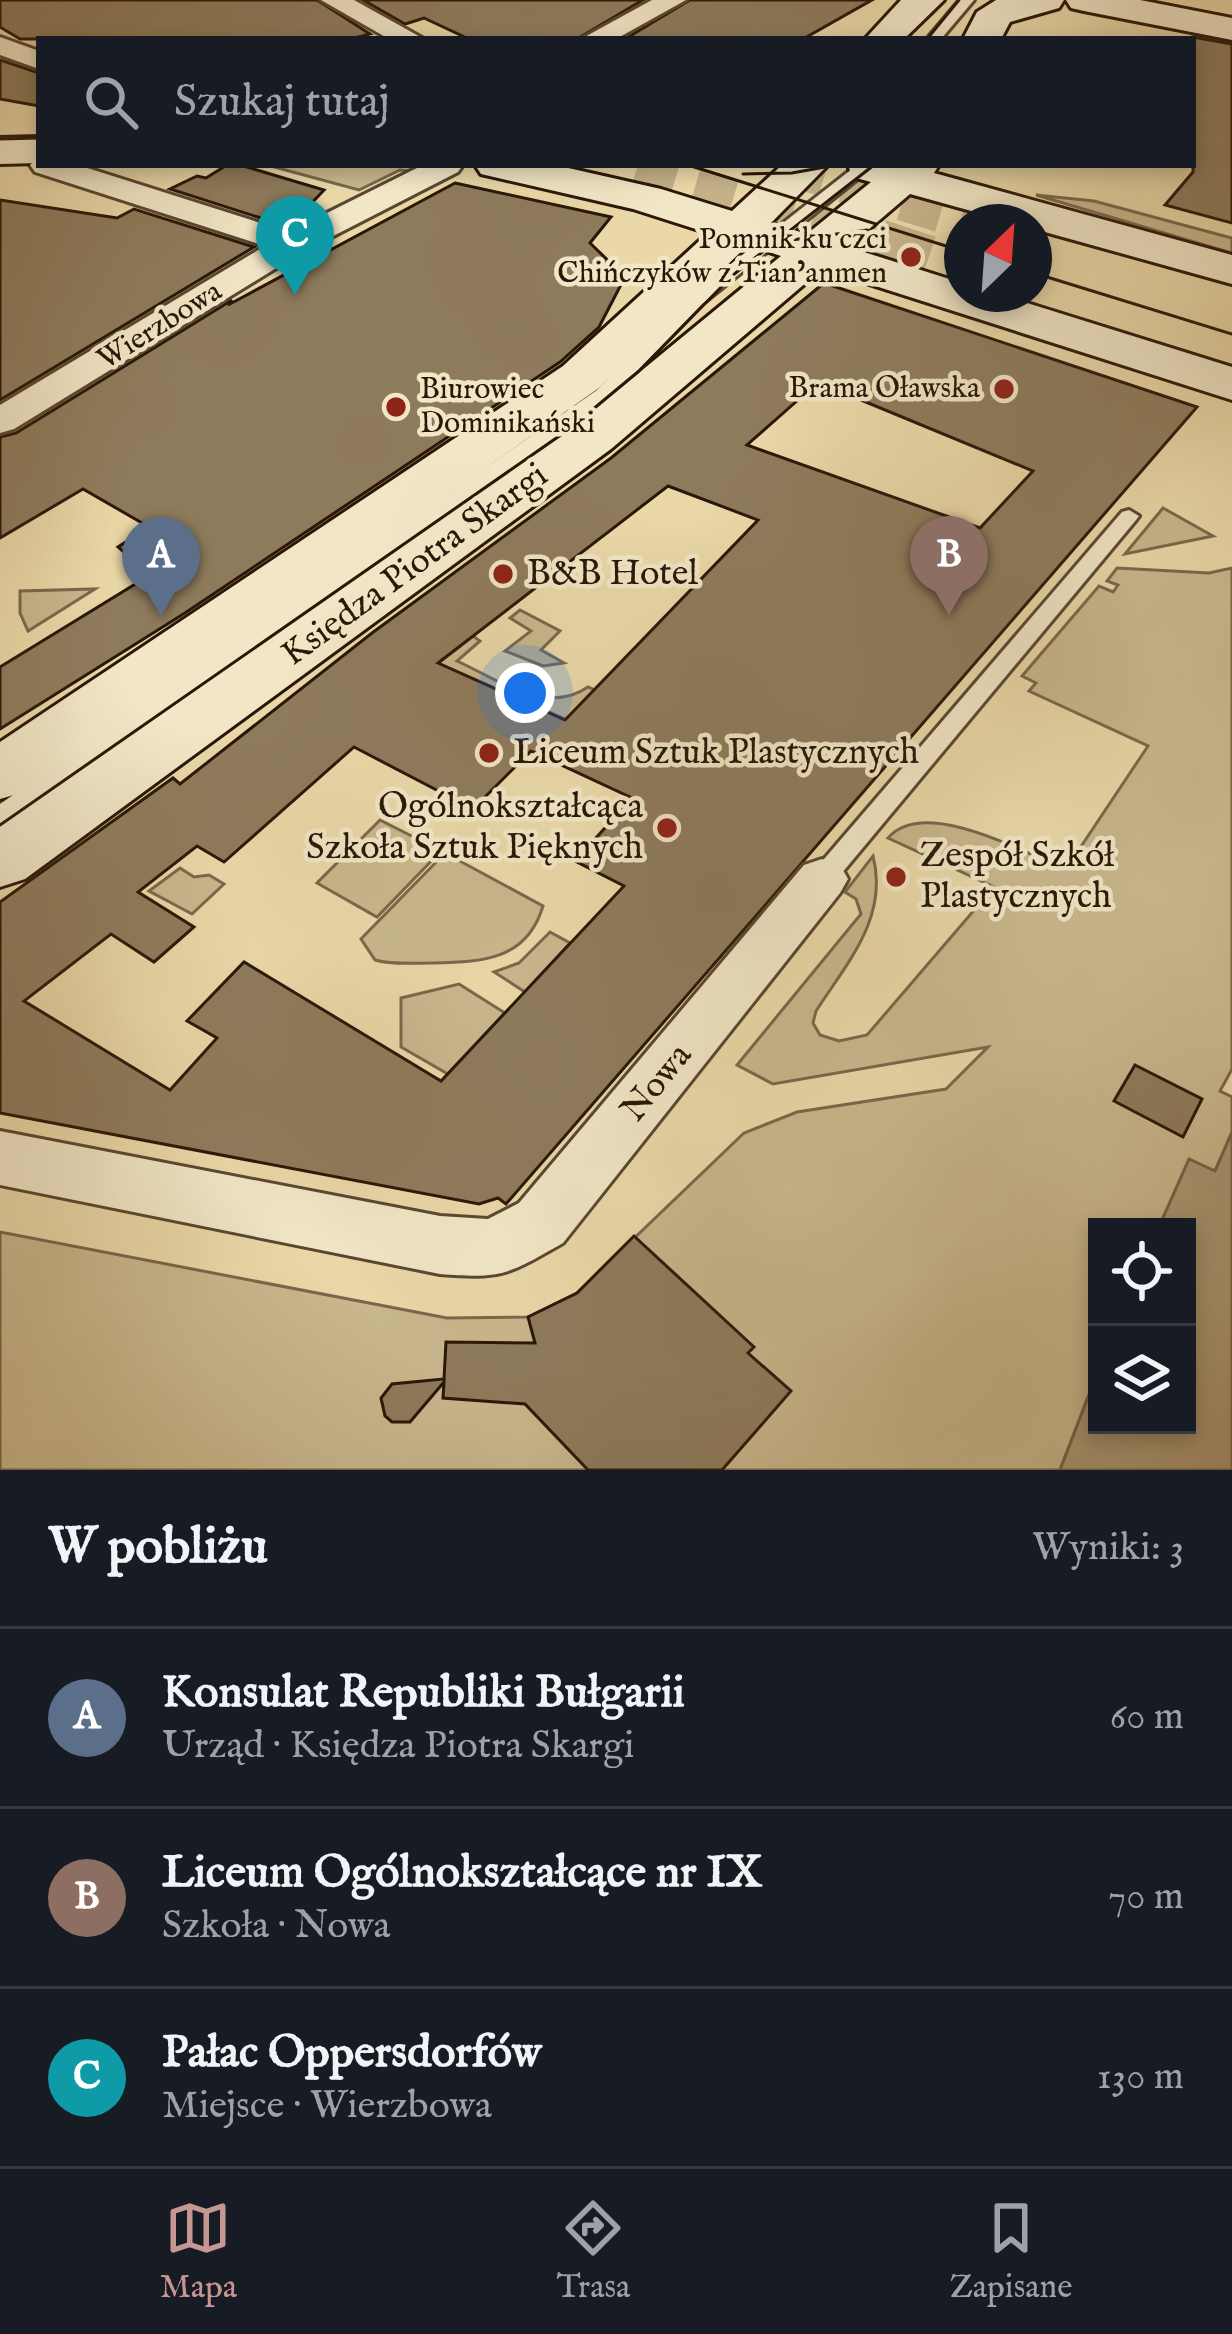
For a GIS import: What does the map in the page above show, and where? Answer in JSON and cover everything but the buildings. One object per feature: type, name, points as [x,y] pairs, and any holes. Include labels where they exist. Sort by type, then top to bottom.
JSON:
[{"type":"street","points":[[334,0],[404,36]]},
{"type":"street","points":[[602,34],[673,0]]},
{"type":"street","points":[[886,36],[898,20],[926,0]]},
{"type":"street","points":[[982,36],[983,28],[996,14],[1046,0]]},
{"type":"street","points":[[1087,0],[1232,29]]},
{"type":"street","points":[[0,45],[36,60]]},
{"type":"street","points":[[0,118],[36,117]]},
{"type":"street","points":[[0,151],[36,150]]},
{"type":"street","points":[[0,151],[36,162]]},
{"type":"street","points":[[55,168],[292,244]]},
{"type":"street","name":"Wierzbowa","points":[[0,421],[292,244],[441,168]]},
{"type":"street","points":[[527,168],[833,194],[944,211]]},
{"type":"street","points":[[968,168],[1003,204]]},
{"type":"street","points":[[833,194],[1232,384]]},
{"type":"street","name":"Księdza Piotra Skargi","points":[[0,860],[598,415],[833,194]]},
{"type":"street","name":"Księdza Piotra Skargi","points":[[0,775],[581,376],[682,280],[833,194]]},
{"type":"street","points":[[1052,230],[1232,270]]},
{"type":"street","points":[[1052,234],[1232,301]]},
{"type":"street","points":[[1052,302],[1232,359]]},
{"type":"street","name":"Nowa","points":[[0,1158],[440,1245],[494,1249],[541,1223],[822,879]]},
{"type":"lane","points":[[937,36],[967,0]]},
{"type":"lane","points":[[0,817],[598,415]]},
{"type":"lane","name":"Nowa","points":[[822,879],[1129,515]]},
{"type":"lane","points":[[66,770],[164,663]]},
{"type":"shaded area","points":[[278,168],[420,168],[418,172],[400,170],[359,190]]},
{"type":"shaded area","points":[[1036,195],[1094,201],[1232,238],[1232,253]]},
{"type":"shaded area","points":[[1163,508],[1213,536],[1125,554]]},
{"type":"shaded area","points":[[1117,568],[1209,573],[1232,568],[1232,1069],[1220,1091],[1232,1097],[1232,1132],[1215,1171],[1189,1160],[1163,1218],[1088,1218],[1088,1397],[1060,1470],[0,1470],[0,1232],[447,1318],[528,1317],[577,1293],[744,1133],[797,1112],[946,1089],[988,1047],[773,1084],[737,1065],[861,914],[856,899],[845,892],[873,856],[875,899],[870,919],[813,1023],[820,1035],[839,1041],[867,1035],[994,887],[888,838],[904,827],[925,823],[974,831],[1066,869],[1148,746],[1029,691],[1036,683],[1022,676],[1099,586],[1113,592],[1118,585],[1107,581]]},
{"type":"shaded area","points":[[95,589],[28,631],[20,613],[20,591]]},
{"type":"shaded area","points":[[520,610],[560,631],[541,650],[564,663],[543,666],[505,651],[531,631],[510,618]]},
{"type":"shaded area","points":[[473,636],[480,641],[457,661],[505,685],[555,698],[588,687],[735,754],[710,783],[438,663]]},
{"type":"shaded area","points":[[380,820],[441,851],[377,917],[317,883]]},
{"type":"shaded area","points":[[445,853],[543,906],[536,924],[514,948],[486,959],[375,960],[361,939]]},
{"type":"shaded area","points":[[180,868],[194,877],[209,875],[224,884],[192,914],[149,891]]},
{"type":"shaded area","points":[[550,932],[570,943],[525,992],[494,972],[519,963]]},
{"type":"shaded area","points":[[459,984],[505,1013],[448,1074],[401,1047],[401,998]]},
{"type":"shaded area","points":[[1232,1132],[1232,1470],[1060,1470],[1088,1397],[1088,1434],[1196,1434],[1196,1218],[1163,1218],[1189,1159],[1215,1171]]},
{"type":"tunnel","points":[[796,168],[944,213]]},
{"type":"tunnel","points":[[636,171],[887,248]]},
{"type":"tunnel","points":[[878,245],[887,248]]},
{"type":"tunnel","points":[[887,248],[944,267]]},
{"type":"tram line","points":[[929,36],[959,0]]},
{"type":"tram line","points":[[0,139],[36,138]]},
{"type":"tram line","points":[[698,168],[821,207]]},
{"type":"tram line","points":[[743,174],[820,168]]},
{"type":"tram line","points":[[821,207],[870,168]]},
{"type":"tram line","points":[[0,825],[568,430],[639,371],[733,275],[821,207]]},
{"type":"tram line","points":[[821,207],[944,245]]},
{"type":"tram line","points":[[784,241],[867,230]]},
{"type":"tram line","points":[[1052,279],[1232,334]]},
{"type":"place","name":"Pomnik ku czci Chińczyków z Tian’anmen","points":[[911,257]]},
{"type":"place","name":"Pałac Oppersdorfów","points":[[295,295]]},
{"type":"place","name":"Brama Oławska","points":[[1004,389]]},
{"type":"place","name":"Biurowiec Dominikański","points":[[396,407]]},
{"type":"place","name":"B&B Hotel","points":[[503,574]]},
{"type":"place","name":"Liceum Ogólnokształcące nr IX","points":[[949,615]]},
{"type":"place","name":"Konsulat Republiki Bułgarii","points":[[161,616]]},
{"type":"place","name":"Liceum Sztuk Plastycznych","points":[[489,753]]},
{"type":"place","name":"Ogólnokształcąca Szkoła Sztuk Pięknych","points":[[667,828]]},
{"type":"place","name":"Zespół Szkół Plastycznych","points":[[896,877]]}]
